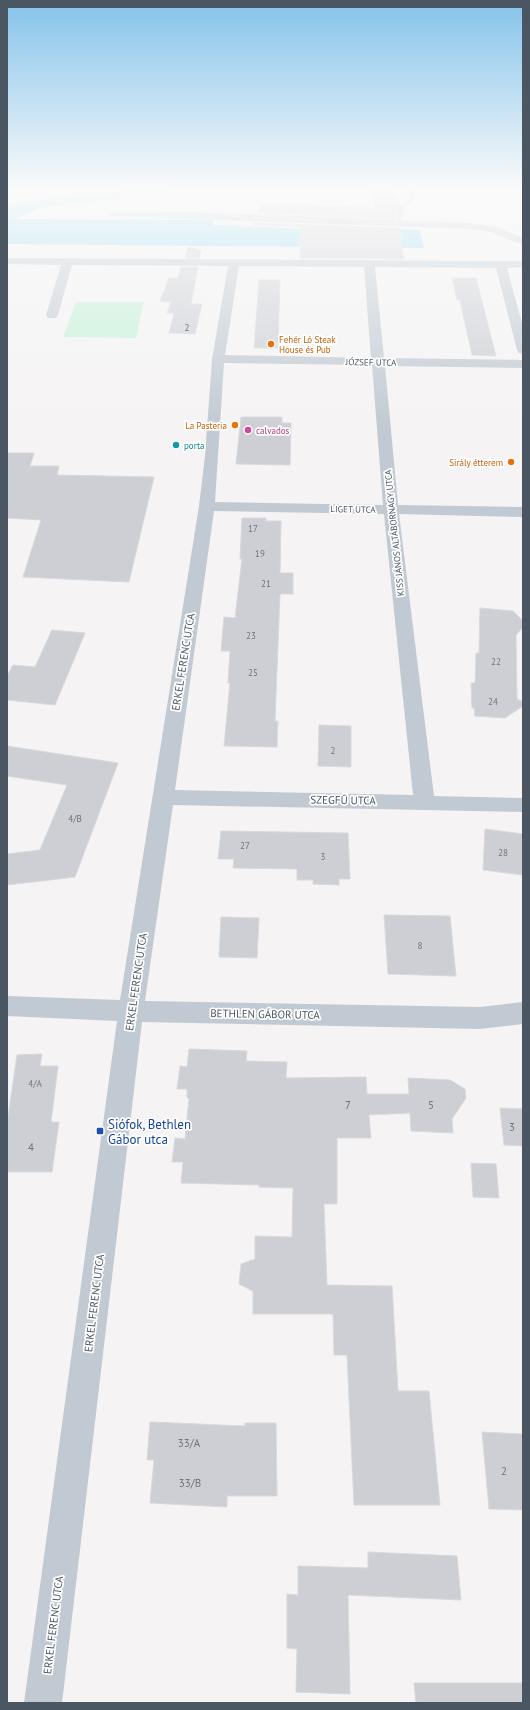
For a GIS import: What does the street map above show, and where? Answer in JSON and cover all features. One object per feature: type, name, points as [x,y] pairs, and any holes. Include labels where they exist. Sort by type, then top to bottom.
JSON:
[{"type":"street","points":[[52,315],[65,270]]},
{"type":"street","name":"ERKEL FERENC UTCA","points":[[43,1703],[131,1011],[207,506],[212,456],[218,359],[233,270]]},
{"type":"street","name":"KISS JÁNOS ALTÁBORNAGY UTCA","points":[[370,270],[391,510],[424,802]]},
{"type":"street","points":[[501,270],[523,350]]},
{"type":"street","name":"JÓZSEF UTCA","points":[[218,359],[523,364]]},
{"type":"street","name":"LIGET UTCA","points":[[207,506],[523,512]]},
{"type":"street","name":"SZEGFŰ UTCA","points":[[163,797],[523,805]]},
{"type":"street","name":"BETHLEN GÁBOR UTCA","points":[[7,1006],[131,1011],[480,1018],[523,1013]]},
{"type":"green space","points":[[76,302],[144,302],[136,338],[63,337]]},
{"type":"building","points":[[180,270],[197,270],[191,304],[202,304],[195,334],[169,333],[174,313],[167,313],[171,302],[160,301],[169,278],[178,278]]},
{"type":"building","points":[[452,278],[476,278],[496,356],[472,355],[460,300],[457,300]]},
{"type":"building","points":[[259,280],[280,280],[278,348],[254,348]]},
{"type":"building","points":[[241,417],[282,417],[282,423],[291,423],[290,465],[236,464]]},
{"type":"building","points":[[7,453],[34,453],[30,466],[59,466],[57,475],[154,477],[129,582],[23,577],[41,520],[7,518]]},
{"type":"building","points":[[242,518],[266,518],[266,521],[281,521],[280,573],[293,573],[293,594],[280,594],[275,721],[278,721],[277,747],[224,746],[230,683],[228,683],[230,651],[221,651],[224,617],[235,618],[242,559],[240,559]]},
{"type":"building","points":[[480,608],[513,611],[523,621],[523,627],[516,635],[517,699],[523,702],[523,706],[505,718],[475,716],[474,708],[472,708],[471,683],[475,683],[476,653],[479,653]]},
{"type":"building","points":[[52,630],[85,633],[55,705],[7,700],[7,676],[13,665],[35,667]]},
{"type":"building","points":[[319,725],[351,726],[351,767],[318,766]]},
{"type":"building","points":[[7,746],[118,763],[75,877],[7,885],[7,854],[40,850],[67,785],[7,776]]},
{"type":"building","points":[[485,829],[523,834],[523,875],[483,870]]},
{"type":"building","points":[[221,831],[348,833],[350,879],[339,879],[339,885],[313,884],[313,880],[297,880],[297,869],[233,868],[234,859],[218,859]]},
{"type":"building","points":[[384,915],[450,916],[456,976],[388,974]]},
{"type":"building","points":[[221,917],[259,918],[257,958],[219,957]]},
{"type":"building","points":[[189,1049],[247,1051],[246,1061],[287,1062],[286,1078],[366,1077],[367,1094],[409,1094],[408,1078],[450,1080],[465,1089],[466,1098],[452,1119],[453,1133],[411,1131],[410,1113],[369,1115],[371,1138],[337,1138],[337,1204],[324,1204],[327,1285],[392,1286],[398,1391],[429,1391],[440,1505],[354,1505],[347,1355],[334,1355],[333,1314],[253,1314],[253,1291],[239,1284],[241,1264],[255,1259],[255,1236],[292,1237],[293,1188],[259,1187],[259,1185],[181,1183],[183,1162],[172,1162],[175,1138],[185,1139],[189,1098],[187,1098],[187,1089],[177,1089],[180,1066],[187,1067]]},
{"type":"building","points":[[42,1054],[40,1066],[58,1066],[51,1122],[59,1122],[52,1172],[7,1172],[7,1124],[17,1055]]},
{"type":"building","points":[[500,1108],[523,1109],[523,1146],[504,1145]]},
{"type":"building","points":[[471,1163],[496,1164],[499,1198],[473,1197]]},
{"type":"building","points":[[150,1422],[245,1426],[245,1423],[276,1423],[277,1496],[227,1496],[227,1507],[150,1503],[154,1460],[147,1460]]},
{"type":"building","points":[[482,1432],[523,1434],[523,1510],[489,1509]]},
{"type":"building","points":[[368,1552],[457,1556],[461,1600],[348,1595],[350,1694],[296,1692],[297,1649],[287,1648],[287,1594],[298,1595],[298,1566],[368,1568]]},
{"type":"building","points":[[414,1683],[523,1683],[523,1703],[416,1703]]},
{"type":"place","name":"Fehér Ló Steak House és Pub","points":[[271,344]]},
{"type":"place","name":"La Pasteria","points":[[235,425]]},
{"type":"place","name":"calvados","points":[[248,430]]},
{"type":"place","name":"porta","points":[[176,445]]},
{"type":"place","name":"Sirály étterem","points":[[511,462]]},
{"type":"place","name":"Siófok, Bethlen Gábor utca","points":[[100,1131]]}]
